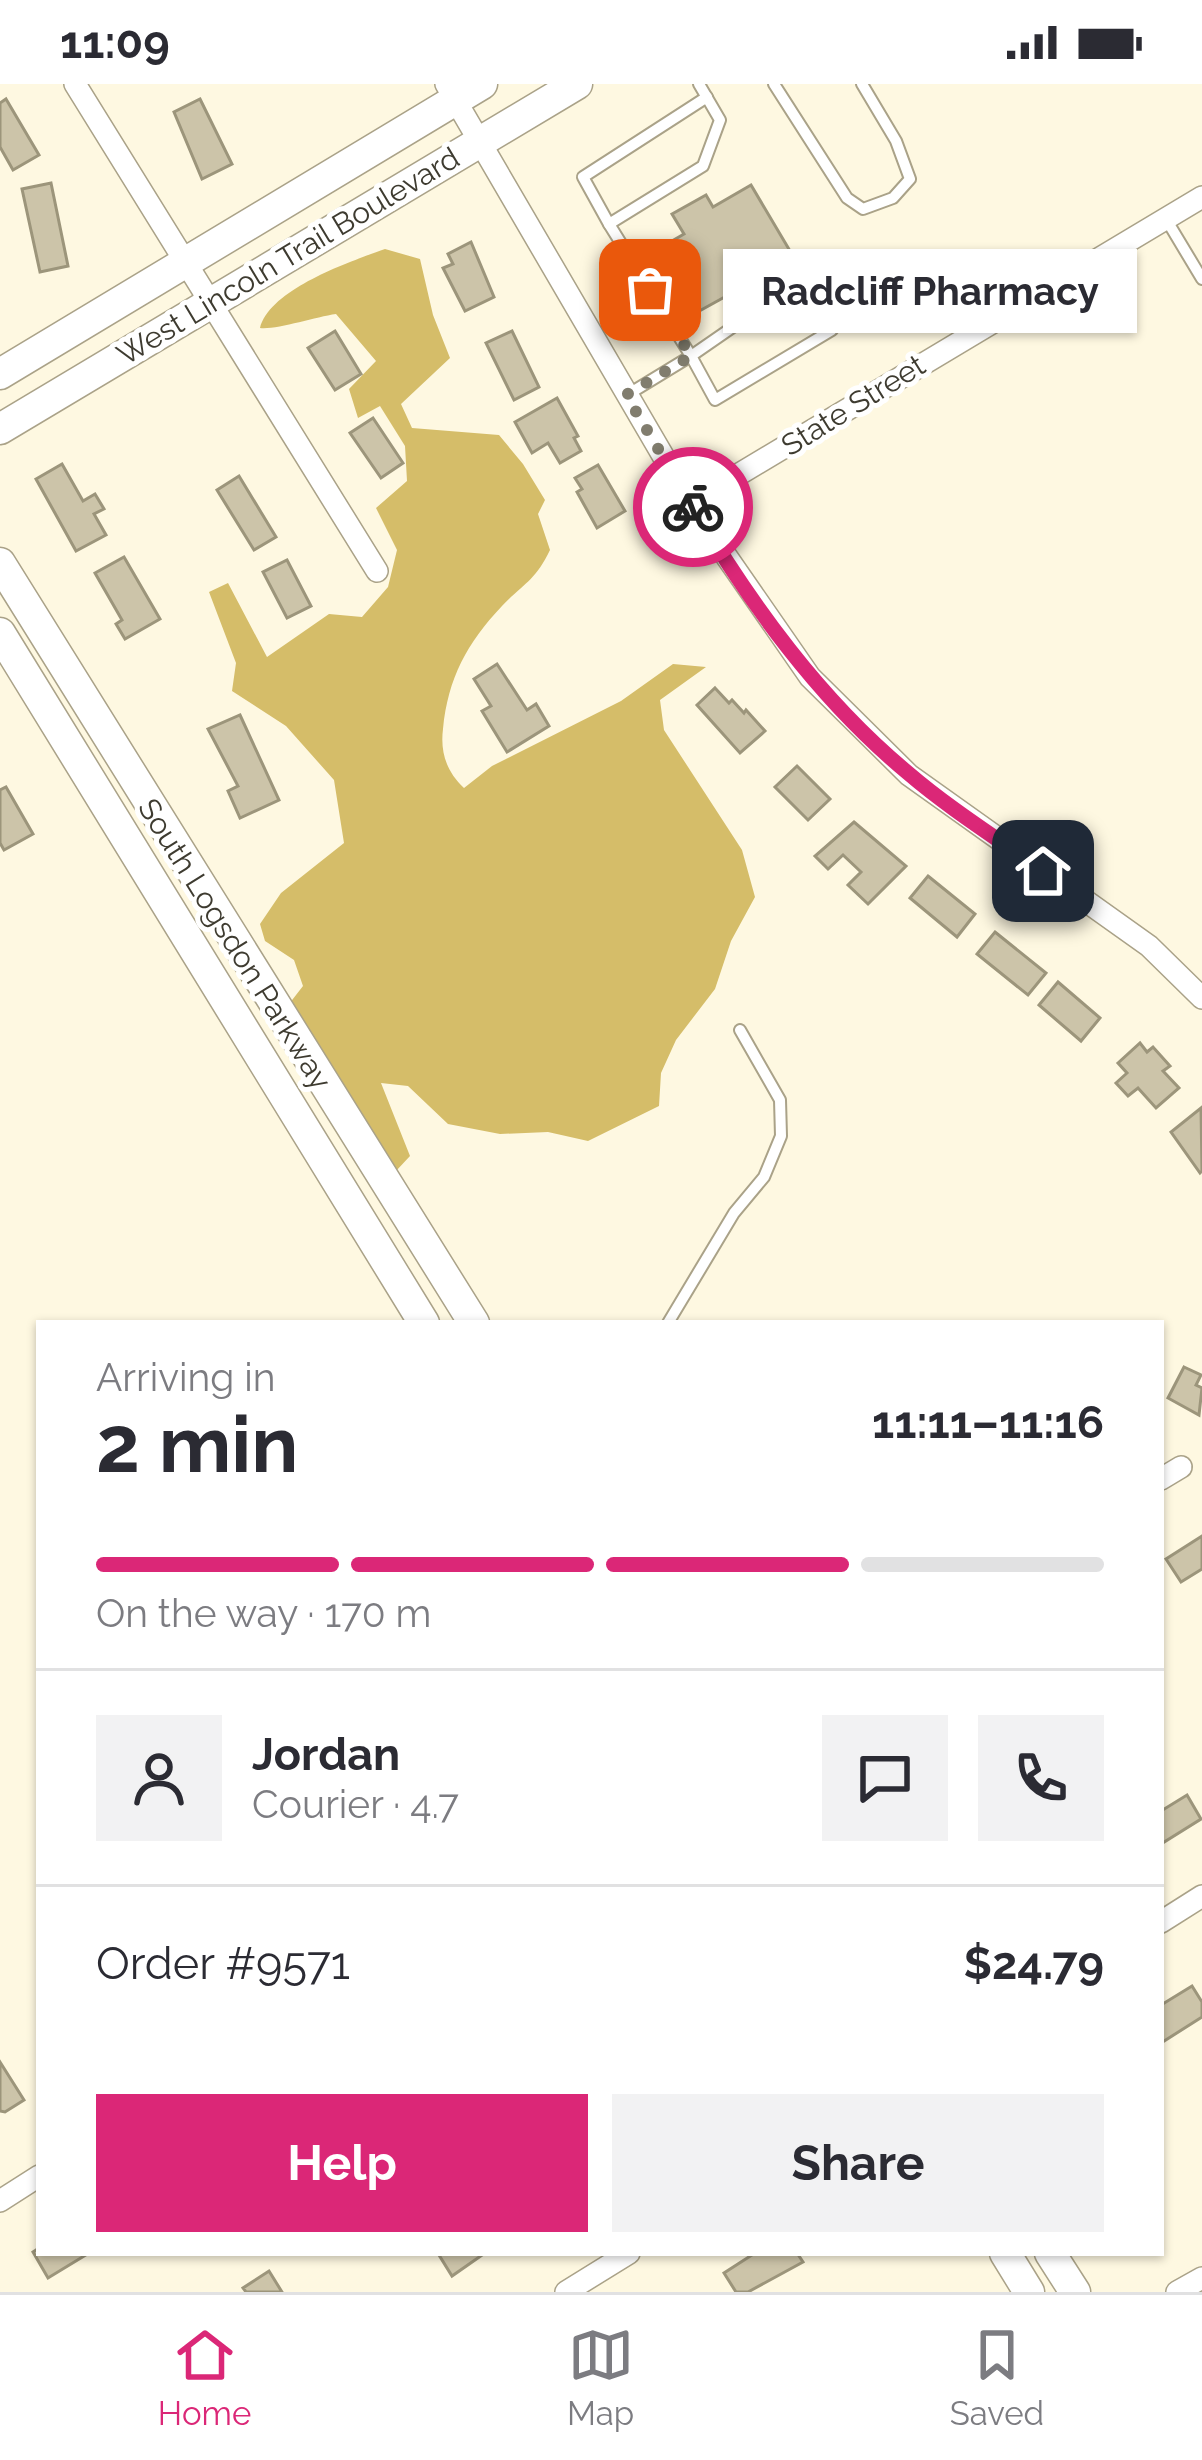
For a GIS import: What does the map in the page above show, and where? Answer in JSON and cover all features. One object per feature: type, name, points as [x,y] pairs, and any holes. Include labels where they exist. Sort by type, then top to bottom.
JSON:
[{"type":"main road","name":"West Lincoln Trail Boulevard","points":[[0,374],[186,262],[450,92],[482,84]]},
{"type":"main road","name":"West Lincoln Trail Boulevard","points":[[0,429],[577,84]]},
{"type":"main road","name":"South Logsdon Parkway","points":[[0,563],[472,1320]]},
{"type":"main road","name":"South Logsdon Parkway","points":[[0,633],[422,1320]]},
{"type":"main road","points":[[1007,2256],[1029,2292]]},
{"type":"main road","points":[[1052,2256],[1075,2292]]},
{"type":"street","points":[[75,84],[377,571]]},
{"type":"street","points":[[450,92],[691,503],[793,655],[866,736],[909,775],[1149,946],[1202,998]]},
{"type":"street","name":"State Street","points":[[691,503],[1202,197]]},
{"type":"street","points":[[306,1129],[338,1108]]},
{"type":"street","points":[[1164,1920],[1202,1896]]},
{"type":"street","points":[[0,2201],[36,2178]]},
{"type":"street","points":[[566,2292],[624,2256]]},
{"type":"street","points":[[1177,2292],[1202,2278]]},
{"type":"lane","points":[[609,224],[704,166],[721,120],[699,84]]},
{"type":"lane","points":[[774,84],[847,198],[863,209],[893,198],[910,178],[896,141],[862,84]]},
{"type":"lane","points":[[626,395],[691,356],[795,284],[818,282],[832,307],[832,330],[715,400],[691,356],[583,177],[706,97]]},
{"type":"lane","points":[[1166,219],[1202,279]]},
{"type":"lane","points":[[670,1320],[734,1213],[764,1177],[781,1136],[780,1100],[740,1030]]},
{"type":"shaded area","points":[[385,249],[420,259],[433,315],[450,358],[401,404],[412,428],[499,435],[545,500],[538,514],[550,550],[545,560],[479,634],[455,677],[442,738],[449,769],[464,788],[492,766],[621,701],[673,664],[706,667],[660,700],[664,730],[742,850],[755,897],[731,941],[715,989],[676,1040],[661,1073],[659,1106],[588,1141],[548,1132],[500,1134],[448,1124],[408,1086],[381,1083],[410,1156],[396,1171],[289,1004],[303,986],[294,960],[265,941],[260,924],[281,893],[344,843],[334,780],[286,726],[232,691],[236,663],[209,592],[228,583],[267,657],[329,614],[362,617],[388,587],[397,550],[376,508],[407,481],[405,446],[380,406],[358,418],[349,389],[376,361],[336,314],[260,328],[267,314],[294,289]]},
{"type":"building","points":[[6,99],[39,155],[13,170],[0,147],[0,103]]},
{"type":"building","points":[[200,99],[232,164],[202,179],[174,112]]},
{"type":"building","points":[[51,183],[68,266],[40,272],[22,189]]},
{"type":"building","points":[[751,185],[793,256],[757,275],[767,292],[749,302],[741,288],[683,320],[646,256],[684,234],[672,214],[706,195],[713,207]]},
{"type":"building","points":[[471,242],[494,297],[465,311],[443,268],[453,264],[448,254]]},
{"type":"building","points":[[335,331],[361,374],[335,390],[308,348]]},
{"type":"building","points":[[512,331],[539,387],[514,400],[486,343]]},
{"type":"building","points":[[557,398],[581,451],[560,463],[548,443],[532,453],[515,422]]},
{"type":"building","points":[[373,418],[403,463],[381,478],[350,433]]},
{"type":"building","points":[[62,464],[83,501],[95,494],[104,509],[94,514],[106,535],[76,551],[36,479]]},
{"type":"building","points":[[598,465],[625,511],[597,528],[577,492],[582,489],[575,478]]},
{"type":"building","points":[[239,476],[276,537],[254,550],[217,490]]},
{"type":"building","points":[[124,557],[160,619],[125,639],[116,624],[122,620],[95,573]]},
{"type":"building","points":[[287,560],[311,606],[287,618],[263,572]]},
{"type":"building","points":[[497,664],[527,710],[536,704],[549,726],[507,752],[482,711],[491,706],[474,679]]},
{"type":"building","points":[[715,688],[765,731],[740,753],[697,705]]},
{"type":"building","points":[[240,715],[279,800],[240,818],[228,791],[238,786],[208,729]]},
{"type":"building","points":[[797,766],[830,799],[808,820],[775,787]]},
{"type":"building","points":[[6,787],[33,834],[4,850],[0,790]]},
{"type":"building","points":[[854,822],[906,866],[868,904],[848,885],[861,872],[843,855],[828,869],[815,856]]},
{"type":"building","points":[[928,876],[975,914],[957,937],[910,898]]},
{"type":"building","points":[[995,932],[1046,973],[1028,995],[977,954]]},
{"type":"building","points":[[1058,982],[1100,1018],[1081,1041],[1039,1005]]},
{"type":"building","points":[[1140,1043],[1147,1052],[1153,1047],[1170,1066],[1163,1071],[1179,1088],[1156,1108],[1138,1088],[1128,1096],[1116,1083],[1127,1073],[1118,1063]]},
{"type":"building","points":[[1201,1108],[1202,1171],[1200,1173],[1171,1132]]},
{"type":"building","points":[[1184,1367],[1201,1375],[1196,1385],[1202,1388],[1199,1415],[1168,1398]]},
{"type":"building","points":[[1202,1536],[1202,1569],[1181,1582],[1166,1559]]},
{"type":"building","points":[[1187,1795],[1201,1819],[1164,1842],[1164,1809]]},
{"type":"building","points":[[1192,1986],[1202,2002],[1202,2017],[1164,2041],[1164,2003]]},
{"type":"building","points":[[0,2062],[24,2100],[5,2112],[0,2111]]},
{"type":"building","points":[[33,2252],[36,2256],[84,2256],[48,2278]]},
{"type":"building","points":[[440,2256],[481,2256],[452,2276]]},
{"type":"building","points":[[750,2256],[799,2256],[803,2262],[748,2292],[736,2292],[724,2273]]},
{"type":"building","points":[[269,2271],[282,2292],[246,2292],[243,2288]]},
{"type":"way so far","points":[[650,290],[691,356],[626,395],[693,507]]},
{"type":"place","name":"Radcliff Pharmacy","points":[[650,290]]},
{"type":"route","points":[[693,507],[793,655],[866,736],[909,775],[1043,871]]}]
